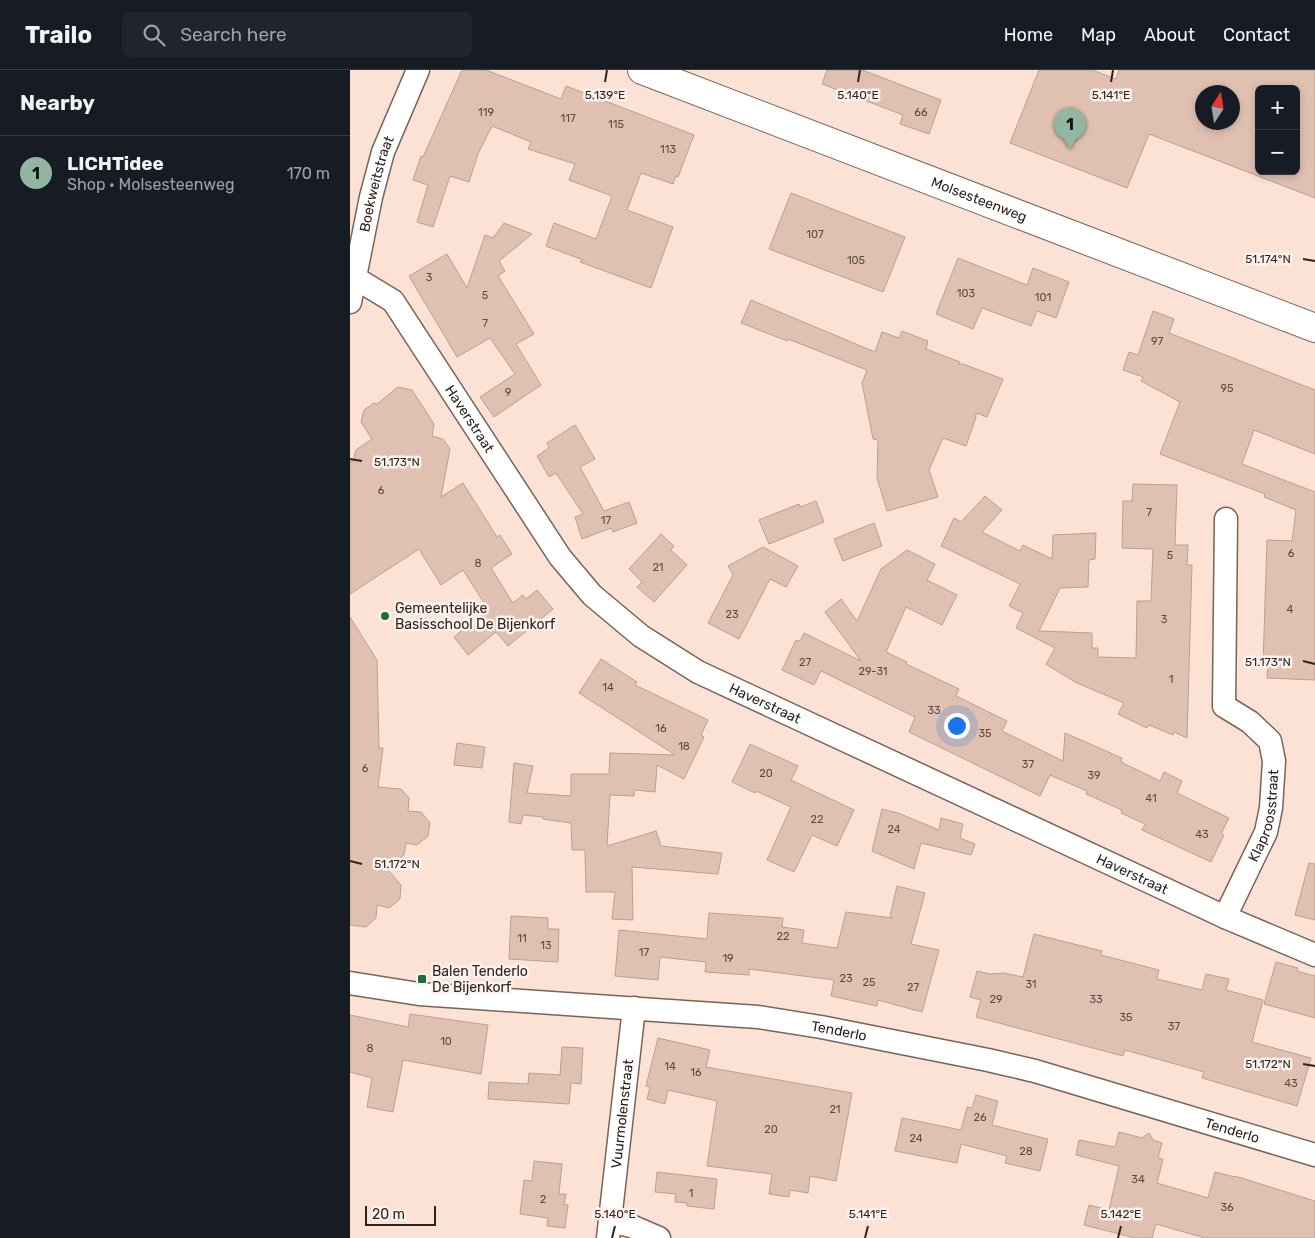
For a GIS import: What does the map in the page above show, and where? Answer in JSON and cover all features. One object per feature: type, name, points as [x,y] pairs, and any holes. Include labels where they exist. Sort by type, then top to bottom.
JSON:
[{"type":"main road","name":"Molsesteenweg","points":[[644,70],[1315,328]]},
{"type":"street","name":"Boekweitstraat","points":[[350,302],[371,197],[383,152],[418,70]]},
{"type":"street","name":"Haverstraat","points":[[355,278],[393,301],[560,557],[592,596],[641,636],[698,672],[1225,917],[1315,955]]},
{"type":"street","name":"Klaproosstraat","points":[[1225,917],[1266,832],[1271,808],[1274,760],[1270,741],[1250,722],[1224,706],[1226,519]]},
{"type":"street","name":"Tenderlo","points":[[350,983],[419,994],[758,1017],[821,1028],[988,1060],[1035,1072],[1315,1155]]},
{"type":"street","name":"Vuurmolenstraat","points":[[634,1008],[609,1229],[630,1226],[659,1238]]},
{"type":"building","points":[[462,70],[486,70],[561,99],[566,86],[694,135],[678,177],[676,176],[673,184],[641,173],[627,210],[673,227],[651,288],[580,262],[583,260],[546,246],[554,223],[596,239],[612,196],[569,180],[575,164],[528,149],[531,142],[492,126],[478,154],[469,182],[450,176],[433,227],[417,222],[428,185],[413,180],[421,156],[423,157]]},
{"type":"building","points":[[827,70],[862,70],[941,100],[929,134],[900,124],[903,115],[822,84]]},
{"type":"building","points":[[1039,70],[1092,70],[1116,79],[1119,70],[1315,70],[1315,198],[1255,175],[1300,175],[1300,85],[1255,85],[1255,175],[1149,134],[1127,188],[1010,143]]},
{"type":"building","points":[[791,193],[905,237],[883,292],[769,249]]},
{"type":"building","points":[[504,223],[532,234],[499,261],[505,271],[498,276],[534,334],[516,344],[541,385],[494,417],[480,397],[515,374],[490,338],[457,357],[409,276],[447,254],[467,288],[485,235],[493,238]]},
{"type":"building","points":[[958,258],[1027,285],[1033,268],[1069,282],[1056,318],[1037,311],[1031,326],[982,308],[973,329],[936,314]]},
{"type":"building","points":[[751,300],[875,352],[882,332],[899,338],[902,331],[928,341],[926,349],[960,362],[959,364],[1003,379],[987,417],[976,413],[966,446],[943,438],[929,470],[938,497],[887,511],[877,478],[878,440],[873,439],[862,383],[867,370],[741,323]]},
{"type":"building","points":[[1153,311],[1174,319],[1169,333],[1315,390],[1315,454],[1254,430],[1242,464],[1315,492],[1315,680],[1267,678],[1268,665],[1263,665],[1267,540],[1292,541],[1296,510],[1264,497],[1265,494],[1160,454],[1180,402],[1141,381],[1143,377],[1123,370],[1129,352],[1138,355]]},
{"type":"building","points":[[398,387],[412,390],[434,424],[432,436],[443,439],[450,449],[441,497],[463,483],[497,537],[500,535],[512,554],[491,568],[513,603],[523,595],[526,599],[537,590],[553,609],[508,646],[496,632],[468,655],[454,637],[488,609],[463,570],[441,585],[419,549],[350,594],[350,461],[353,461],[356,450],[372,439],[361,422],[364,410],[374,403],[377,404]]},
{"type":"building","points":[[575,425],[595,459],[580,467],[604,511],[629,502],[637,523],[613,532],[611,528],[582,539],[575,517],[583,514],[556,473],[549,477],[537,456],[549,448],[547,443]]},
{"type":"building","points":[[1133,484],[1177,485],[1175,545],[1188,545],[1187,565],[1192,565],[1187,738],[1174,732],[1173,735],[1149,725],[1147,728],[1118,714],[1124,703],[1075,682],[1046,664],[1055,648],[1016,628],[1023,613],[1009,606],[1020,584],[941,546],[954,518],[961,522],[985,496],[1002,510],[982,532],[1020,551],[1023,545],[1052,559],[1053,535],[1096,533],[1095,559],[1089,560],[1088,587],[1060,588],[1039,631],[1092,633],[1092,648],[1098,648],[1098,657],[1136,658],[1137,601],[1151,601],[1153,549],[1122,548],[1123,501],[1132,501]]},
{"type":"building","points":[[816,501],[824,522],[769,544],[759,520],[799,504],[800,507]]},
{"type":"building","points":[[874,523],[882,546],[843,561],[834,539]]},
{"type":"building","points":[[661,534],[674,546],[671,550],[687,565],[654,602],[637,587],[642,582],[629,569]]},
{"type":"building","points":[[763,547],[798,566],[786,587],[770,579],[739,639],[708,623],[733,575],[728,566]]},
{"type":"building","points":[[907,550],[935,564],[927,580],[957,595],[942,625],[906,607],[886,652],[907,662],[906,664],[959,689],[956,696],[1007,721],[1002,731],[1063,761],[1065,733],[1122,758],[1121,762],[1160,781],[1164,772],[1182,781],[1177,793],[1229,818],[1221,834],[1224,835],[1211,862],[1142,830],[1145,824],[1121,813],[1122,810],[1086,794],[1087,791],[1050,775],[1040,796],[909,732],[915,717],[821,671],[814,685],[782,670],[796,640],[800,641],[804,633],[861,661],[825,612],[841,599],[857,621],[881,569]]},
{"type":"building","points":[[350,617],[377,660],[379,748],[383,748],[378,787],[401,789],[409,798],[408,811],[421,812],[430,823],[428,836],[417,845],[406,843],[404,855],[387,869],[401,885],[400,899],[389,908],[377,905],[376,918],[366,927],[350,925]]},
{"type":"building","points":[[601,659],[637,682],[635,685],[708,720],[701,735],[704,737],[684,779],[657,765],[655,792],[634,790],[634,796],[610,795],[607,846],[656,831],[661,846],[722,853],[718,874],[632,867],[633,920],[612,919],[615,892],[586,892],[585,850],[572,850],[571,823],[523,815],[521,824],[509,822],[514,763],[533,766],[527,793],[571,796],[571,774],[609,774],[610,753],[675,755],[579,693]]},
{"type":"building","points":[[457,743],[485,747],[482,768],[454,765]]},
{"type":"building","points":[[750,744],[798,766],[791,780],[854,810],[837,846],[812,835],[794,872],[767,860],[791,807],[732,782]]},
{"type":"building","points":[[882,809],[898,813],[939,830],[941,818],[963,824],[960,838],[975,844],[971,855],[921,843],[914,869],[872,851]]},
{"type":"building","points":[[1309,863],[1315,864],[1315,920],[1295,915]]},
{"type":"building","points":[[897,886],[925,893],[911,944],[939,950],[922,1012],[878,1000],[877,1006],[831,996],[834,980],[749,969],[749,975],[705,972],[706,962],[660,957],[658,980],[615,976],[619,930],[707,939],[709,913],[783,918],[782,927],[804,930],[802,943],[837,948],[846,912],[893,918],[890,916]]},
{"type":"building","points":[[511,916],[548,918],[548,929],[559,929],[558,962],[509,959]]},
{"type":"building","points":[[1034,934],[1102,951],[1101,955],[1159,970],[1157,979],[1202,990],[1206,974],[1229,979],[1226,990],[1263,1000],[1252,1042],[1311,1058],[1297,1106],[1202,1078],[1204,1072],[1125,1050],[1123,1056],[976,1017],[981,1000],[970,997],[977,971],[990,974],[1004,973],[1023,977]]},
{"type":"building","points":[[1276,962],[1298,968],[1297,971],[1315,976],[1315,1018],[1264,1004]]},
{"type":"building","points":[[410,1014],[488,1025],[481,1074],[403,1060],[393,1112],[367,1107],[372,1078],[350,1072],[350,1015],[408,1027]]},
{"type":"building","points":[[658,1038],[710,1050],[706,1067],[852,1093],[836,1181],[810,1176],[808,1193],[790,1190],[789,1197],[769,1194],[772,1174],[707,1166],[717,1101],[668,1090],[665,1104],[647,1099],[650,1087],[646,1086]]},
{"type":"building","points":[[562,1047],[583,1048],[581,1084],[571,1083],[569,1104],[488,1099],[489,1082],[528,1084],[529,1073],[560,1075]]},
{"type":"building","points":[[976,1095],[998,1101],[992,1125],[1048,1139],[1040,1171],[1005,1163],[1007,1156],[961,1144],[957,1163],[895,1151],[902,1118],[961,1130],[967,1107],[972,1108]]},
{"type":"building","points":[[1119,1132],[1142,1138],[1149,1133],[1153,1140],[1162,1143],[1158,1158],[1163,1159],[1157,1183],[1208,1198],[1215,1172],[1235,1176],[1315,1201],[1315,1238],[1205,1238],[1156,1224],[1152,1238],[1135,1238],[1084,1225],[1089,1205],[1109,1210],[1119,1166],[1076,1155],[1079,1140],[1115,1147]]},
{"type":"building","points":[[534,1161],[562,1164],[559,1194],[566,1194],[564,1204],[568,1205],[565,1228],[547,1226],[548,1218],[520,1214],[524,1180],[532,1181]]},
{"type":"building","points":[[657,1172],[717,1179],[714,1209],[687,1206],[687,1203],[675,1202],[676,1194],[655,1192]]},
{"type":"place","name":"LICHTidee","points":[[1070,149]]},
{"type":"place","name":"Gemeentelijke Basisschool De Bijenkorf","points":[[385,616]]},
{"type":"place","name":"Balen Tenderlo De Bijenkorf","points":[[422,979]]}]
